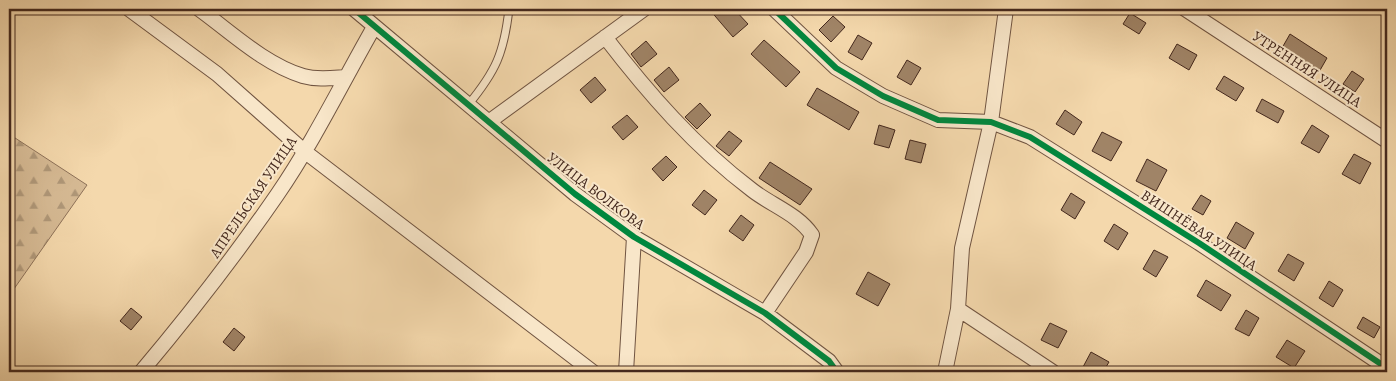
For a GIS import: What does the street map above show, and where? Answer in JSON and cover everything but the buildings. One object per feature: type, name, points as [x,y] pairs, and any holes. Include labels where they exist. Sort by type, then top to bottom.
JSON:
[{"type":"street","points":[[129,9],[218,74],[304,151],[593,372]]},
{"type":"street","points":[[199,9],[269,60],[303,76],[323,79],[345,77]]},
{"type":"street","name":"УЛИЦА ВОЛКОВА","points":[[354,9],[575,194],[634,237],[765,313],[831,368]]},
{"type":"street","points":[[490,122],[644,9]]},
{"type":"street","name":"ВИШНЁВАЯ УЛИЦА","points":[[774,9],[836,68],[884,96],[938,120],[991,122],[1030,137],[1199,243],[1387,368]]},
{"type":"street","points":[[945,372],[958,310],[962,248],[991,122],[1006,9]]},
{"type":"street","name":"УТРЕННЯЯ УЛИЦА","points":[[1185,9],[1387,141]]},
{"type":"street","name":"АПРЕЛЬСКАЯ УЛИЦА","points":[[141,372],[200,301],[278,194],[374,27]]},
{"type":"street","points":[[605,37],[641,84],[672,119],[752,190],[805,224],[812,235],[806,252],[765,313]]},
{"type":"street","points":[[626,372],[634,237]]},
{"type":"street","points":[[958,310],[1053,372]]},
{"type":"lane","points":[[468,106],[489,80],[500,57],[509,9]]},
{"type":"green space","points":[[9,134],[87,185],[9,296]]},
{"type":"cycle path","points":[[354,9],[575,194],[634,237],[765,313],[829,361],[837,372]]},
{"type":"cycle path","points":[[774,9],[836,68],[883,96],[938,120],[991,122],[1030,137],[1199,243],[1387,368]]}]
